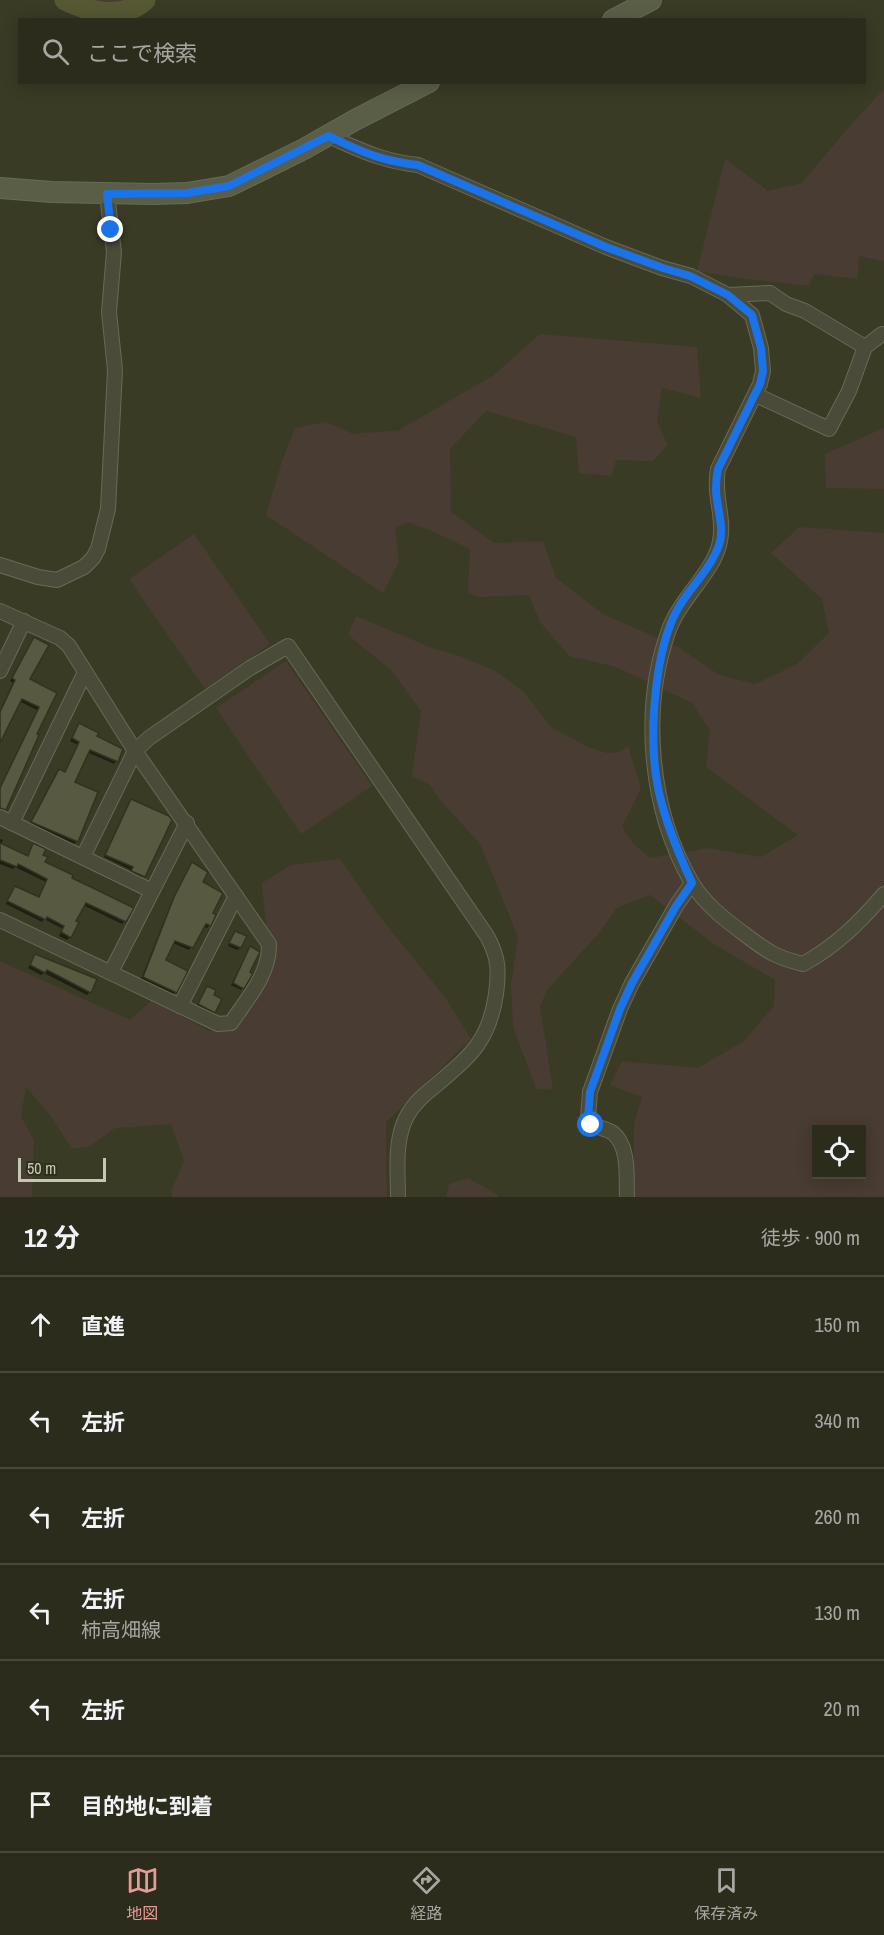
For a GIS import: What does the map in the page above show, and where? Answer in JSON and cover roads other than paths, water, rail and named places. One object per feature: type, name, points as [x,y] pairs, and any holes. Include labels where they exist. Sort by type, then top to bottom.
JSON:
[{"type":"main road","points":[[617,18],[651,0]]},
{"type":"main road","points":[[0,188],[107,194],[187,193],[229,186],[425,84]]},
{"type":"street","points":[[328,136],[375,157],[392,162],[418,165],[435,171],[606,247],[690,276],[728,295],[752,315],[757,329],[763,371],[756,395],[718,469],[716,482],[722,528],[720,543],[714,557],[677,610],[659,661],[653,717],[653,764],[664,815],[692,883],[704,899],[725,920],[778,958],[803,964],[818,956],[850,931],[884,894]]},
{"type":"street","points":[[0,565],[57,580],[84,567],[98,549],[108,509],[115,370],[109,312],[114,252],[107,194]]},
{"type":"street","points":[[728,295],[770,293],[786,304],[806,311],[865,347]]},
{"type":"street","points":[[756,395],[829,429],[849,391],[865,347],[882,334]]},
{"type":"street","points":[[0,610],[60,638],[69,646],[135,751],[269,944],[269,955],[260,980],[231,1023],[218,1024],[0,920]]},
{"type":"street","points":[[0,671],[24,621]]},
{"type":"street","points":[[83,857],[135,751],[149,738],[250,668],[288,646],[487,936],[498,958],[492,1016],[487,1032],[480,1044],[418,1100],[407,1116],[399,1141],[398,1197]]},
{"type":"street","points":[[85,672],[6,820],[152,891]]},
{"type":"street","points":[[111,972],[187,823]]},
{"type":"street","points":[[627,1197],[624,1148],[611,1131],[591,1125],[588,1118],[590,1092],[620,1009],[632,983],[676,906],[692,883]]},
{"type":"street","points":[[180,1006],[236,896]]},
{"type":"waterway","points":[[65,0],[85,8],[105,12],[126,11],[145,0]]}]
